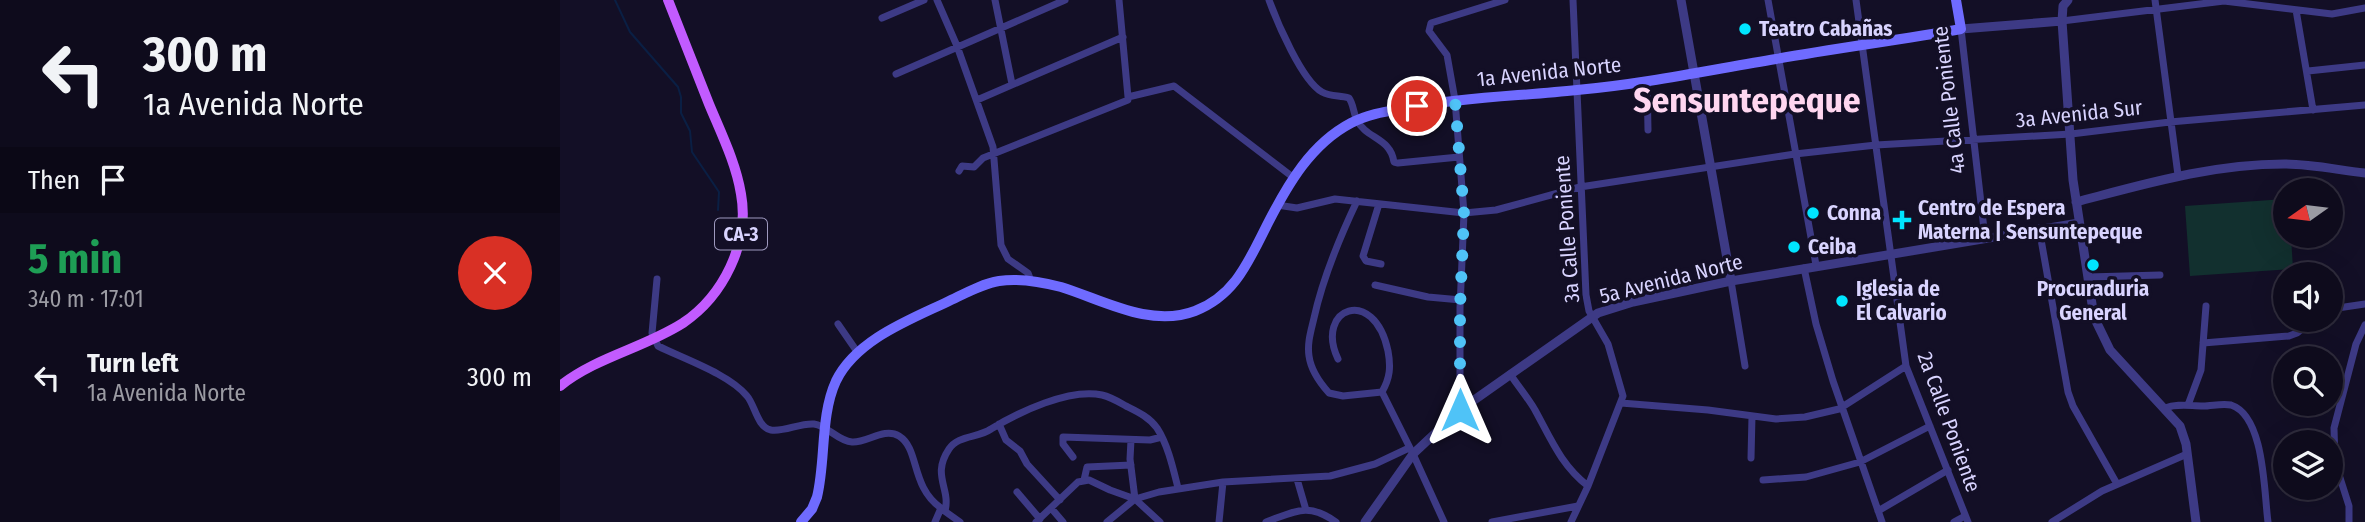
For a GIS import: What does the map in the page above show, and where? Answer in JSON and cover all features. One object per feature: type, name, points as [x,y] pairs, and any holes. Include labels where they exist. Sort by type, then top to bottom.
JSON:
[{"type":"main road","name":"CA-3","points":[[560,386],[584,371],[671,330],[694,314],[720,285],[738,247],[743,212],[737,176],[668,0]]},
{"type":"main road","name":"4a Calle Poniente","points":[[1956,0],[1961,29]]},
{"type":"main road","name":"1a Avenida Norte","points":[[801,522],[812,509],[817,497],[834,386],[848,363],[858,353],[892,330],[979,286],[1004,280],[1031,281],[1061,287],[1144,314],[1169,316],[1190,313],[1218,299],[1236,282],[1278,205],[1310,156],[1329,136],[1357,120],[1421,105],[1647,81],[1961,29]]},
{"type":"street","points":[[882,18],[924,0]]},
{"type":"street","points":[[937,0],[977,100],[994,154],[1001,245],[1008,259],[1028,273],[1031,281]]},
{"type":"street","points":[[995,0],[1012,84]]},
{"type":"street","points":[[896,74],[1065,0]]},
{"type":"street","points":[[959,171],[962,166],[974,167],[983,158],[1128,100],[1119,0]]},
{"type":"street","points":[[1269,0],[1291,50],[1313,86],[1332,96],[1349,99],[1357,120],[1389,147],[1394,162],[1460,157]]},
{"type":"street","points":[[1460,410],[1464,214],[1460,157],[1455,100],[1447,55],[1429,31],[1431,23],[1505,0]]},
{"type":"street","name":"3a Calle Poniente","points":[[1573,0],[1586,295],[1592,317],[1599,326],[1615,364],[1622,389],[1622,402]]},
{"type":"street","points":[[1681,0],[1745,366]]},
{"type":"street","points":[[1768,0],[1816,265]]},
{"type":"street","name":"2a Calle Poniente","points":[[1856,0],[1906,366],[1966,519]]},
{"type":"street","points":[[2068,0],[2063,6],[2063,21],[2076,202],[2094,317],[2110,350],[2180,426],[2187,454],[2196,522]]},
{"type":"street","points":[[2155,0],[2178,175]]},
{"type":"street","points":[[1961,29],[2063,21],[2224,1],[2332,14],[2365,8]]},
{"type":"street","points":[[2296,10],[2314,110]]},
{"type":"street","name":"4a Calle Poniente","points":[[1961,29],[1985,238]]},
{"type":"street","points":[[977,100],[1123,37]]},
{"type":"street","points":[[2308,71],[2365,65]]},
{"type":"street","points":[[1647,81],[1648,130]]},
{"type":"street","points":[[1128,97],[1174,86],[1294,178]]},
{"type":"street","name":"3a Avenida Sur","points":[[1278,205],[1297,208],[1335,199],[1464,214],[1496,210],[1580,187],[1795,154],[1877,145],[2071,134],[2170,122],[2365,105]]},
{"type":"street","points":[[2076,202],[2178,175],[2221,168],[2286,164],[2365,173]]},
{"type":"street","points":[[1357,201],[1339,239],[1320,294],[1308,345],[1309,359],[1315,374],[1329,393],[1343,396],[1381,392]]},
{"type":"street","points":[[1379,204],[1363,256],[1366,261],[1381,264]]},
{"type":"street","name":"5a Avenida Norte","points":[[1107,522],[1135,499],[1178,488],[1345,473],[1411,451],[1460,410],[1592,317],[1633,302],[1816,265],[2079,223]]},
{"type":"street","points":[[2039,228],[2068,392],[2073,406],[2117,484]]},
{"type":"street","points":[[1804,268],[1816,324],[1841,408],[1882,522]]},
{"type":"street","points":[[2088,277],[2160,275]]},
{"type":"street","points":[[657,279],[653,338],[658,346],[701,365],[738,388],[747,395],[765,428],[780,429],[811,424],[826,428],[853,442],[893,433],[902,438],[912,455],[922,488],[929,498],[960,522]]},
{"type":"street","points":[[1375,285],[1428,298],[1461,300]]},
{"type":"street","points":[[2343,307],[2365,304]]},
{"type":"street","points":[[2188,405],[2198,380],[2206,306]]},
{"type":"street","points":[[1338,359],[1332,338],[1337,320],[1345,312],[1354,311],[1363,312],[1376,319],[1386,341],[1391,365],[1390,375],[1381,392]]},
{"type":"street","points":[[838,324],[858,353]]},
{"type":"street","points":[[2350,522],[2349,506],[2335,462],[2334,428],[2356,344],[2365,325]]},
{"type":"street","points":[[2203,344],[2289,336],[2298,332]]},
{"type":"street","points":[[1571,522],[1622,402],[1776,419],[1805,417],[1841,408],[1906,366]]},
{"type":"street","points":[[1510,374],[1534,408],[1560,458],[1573,474],[1588,486]]},
{"type":"street","points":[[1381,392],[1444,522]]},
{"type":"street","points":[[935,522],[947,501],[940,473],[947,452],[954,443],[986,433],[1016,414],[1062,398],[1093,394],[1112,398],[1153,423],[1163,438],[1178,488]]},
{"type":"street","points":[[2165,408],[2229,405],[2239,410],[2245,417],[2260,452],[2268,522]]},
{"type":"street","points":[[1751,458],[1752,416]]},
{"type":"street","points":[[999,424],[1006,440],[1020,451],[1027,464],[1060,500]]},
{"type":"street","points":[[1763,480],[1807,477],[1860,462],[1930,426]]},
{"type":"street","points":[[1073,457],[1063,444],[1063,437],[1131,440],[1163,438]]},
{"type":"street","points":[[1131,440],[1135,499]]},
{"type":"street","points":[[1365,522],[1411,451]]},
{"type":"street","points":[[2052,522],[2117,484],[2187,454]]},
{"type":"street","points":[[1084,480],[1087,467],[1131,466]]},
{"type":"street","points":[[1878,511],[1948,470]]},
{"type":"street","points":[[1297,479],[1306,510]]},
{"type":"street","points":[[1017,492],[1038,520],[1078,482],[1084,480],[1135,499],[1160,522]]},
{"type":"street","points":[[1219,522],[1223,482]]},
{"type":"street","points":[[1492,522],[1578,506]]},
{"type":"street","points":[[1051,508],[1063,522]]},
{"type":"street","points":[[1266,522],[1306,510],[1318,510],[1336,522]]},
{"type":"street","points":[[2067,513],[2069,522]]},
{"type":"street","points":[[1954,522],[1966,519]]},
{"type":"green space","points":[[2273,200],[2273,248],[2292,248],[2293,262],[2273,262],[2273,270],[2190,276],[2185,206]]},
{"type":"waterway","points":[[615,0],[630,32],[678,87],[681,113],[690,131],[692,152],[719,192],[718,210]]},
{"type":"place","name":"Teatro Cabañas","points":[[1745,29]]},
{"type":"place","name":"Conna","points":[[1813,213]]},
{"type":"place","name":"Centro de Espera Materna | Sensuntepeque","points":[[1902,220]]},
{"type":"place","name":"Ceiba","points":[[1794,247]]},
{"type":"place","name":"Procuraduria General","points":[[2093,265]]},
{"type":"place","name":"Iglesia de El Calvario","points":[[1842,301]]},
{"type":"district","name":"Sensuntepeque","points":[[1747,100]]},
{"type":"route","points":[[1417,106],[1455,100],[1464,214],[1460,410]]}]
